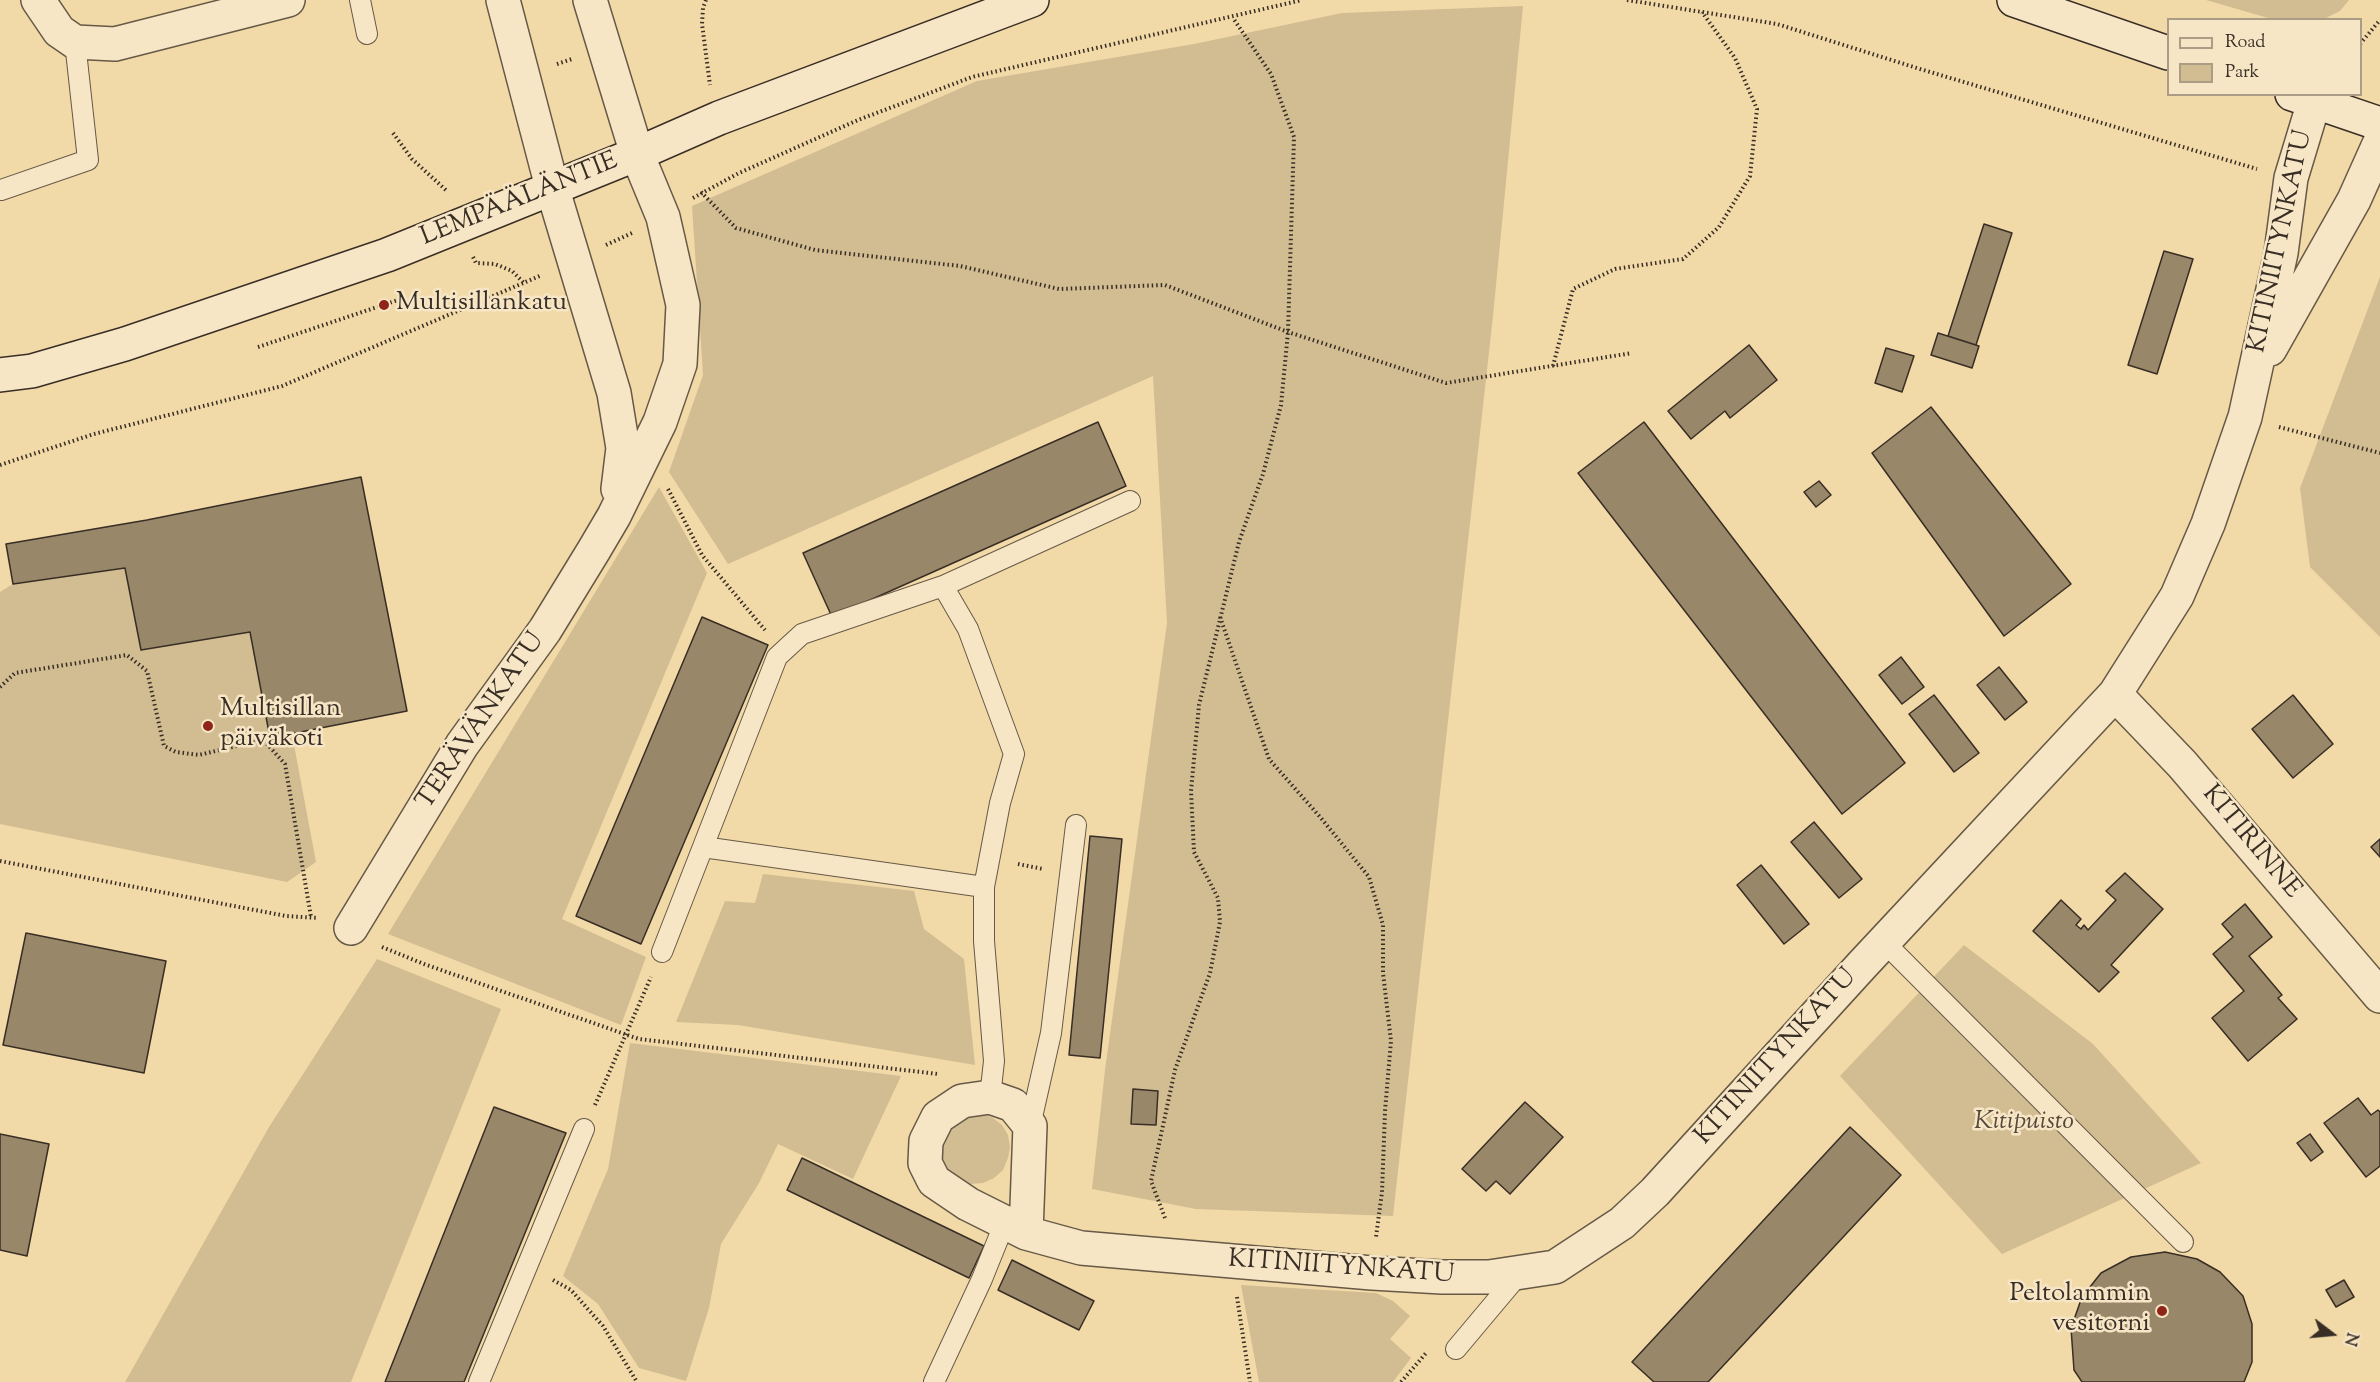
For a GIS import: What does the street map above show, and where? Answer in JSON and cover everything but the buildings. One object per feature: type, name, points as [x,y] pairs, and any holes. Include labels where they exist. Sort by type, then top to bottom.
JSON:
[{"type":"street","points":[[38,0],[59,31],[75,42],[115,44],[288,0]]},
{"type":"street","points":[[503,0],[552,187]]},
{"type":"street","points":[[590,0],[637,154]]},
{"type":"street","name":"LEMPÄÄLÄNTIE","points":[[0,375],[32,371],[125,345],[387,255],[637,154],[719,118],[1032,0]]},
{"type":"street","points":[[2014,0],[2167,51]]},
{"type":"street","points":[[2303,98],[2380,124]]},
{"type":"street","name":"KITINIITYNKATU","points":[[976,1099],[938,1117],[926,1141],[925,1163],[934,1181],[968,1204],[1016,1227],[1081,1248],[1372,1273],[1489,1278],[1555,1267],[1622,1223],[1655,1192],[1883,941],[2115,694],[2177,596],[2208,524],[2245,417],[2281,253],[2303,98]]},
{"type":"street","name":"KITINIITYNKATU","points":[[2251,382],[2354,200],[2380,142]]},
{"type":"street","name":"TERÄVÄNKATU","points":[[351,928],[462,745],[545,630],[614,516],[660,422],[680,364],[683,305],[663,217],[637,154]]},
{"type":"street","name":"TERÄVÄNKATU","points":[[552,187],[614,393],[623,448],[614,516]]},
{"type":"street","name":"KITIRINNE","points":[[2115,694],[2182,764],[2380,996]]},
{"type":"street","points":[[976,1099],[1013,1105],[1030,1126],[1016,1227]]},
{"type":"lane","points":[[360,0],[367,34]]},
{"type":"lane","points":[[1,190],[88,160],[75,42]]},
{"type":"lane","points":[[662,951],[777,657],[802,634],[943,586],[1130,501]]},
{"type":"lane","points":[[943,586],[968,629],[1014,754],[1000,803],[984,887],[984,941],[994,1061],[976,1099]]},
{"type":"lane","points":[[1030,1126],[1051,1033],[1076,825]]},
{"type":"lane","points":[[703,847],[984,887]]},
{"type":"lane","points":[[1883,941],[2183,1242]]},
{"type":"lane","points":[[479,1382],[584,1129]]},
{"type":"lane","points":[[934,1382],[982,1279],[1016,1227]]},
{"type":"lane","points":[[1456,1349],[1519,1274]]},
{"type":"path","points":[[706,0],[702,24],[710,85]]},
{"type":"path","points":[[1627,0],[1777,24],[1920,69],[2290,178]]},
{"type":"path","points":[[1553,366],[1573,289],[1615,268],[1683,259],[1719,227],[1750,176],[1757,109],[1735,58],[1701,12]]},
{"type":"path","points":[[1165,1220],[1151,1182],[1175,1070],[1210,973],[1220,922],[1218,898],[1194,852],[1191,791],[1199,705],[1239,542],[1263,474],[1281,405],[1288,332],[1294,137],[1271,74],[1233,18]]},
{"type":"path","points":[[2362,43],[2380,20]]},
{"type":"path","points":[[523,76],[603,48]]},
{"type":"path","points":[[393,133],[412,159],[447,191]]},
{"type":"path","points":[[701,192],[736,228],[815,250],[960,266],[1059,289],[1165,285],[1288,332],[1446,383],[1632,353]]},
{"type":"path","points":[[476,263],[495,264],[512,271],[524,284]]},
{"type":"path","points":[[258,347],[400,299]]},
{"type":"path","points":[[2245,417],[2380,453]]},
{"type":"path","points":[[639,463],[661,476],[702,555],[765,631]]},
{"type":"path","points":[[1220,617],[1269,759],[1369,877],[1383,925],[1383,973],[1390,1041],[1382,1192],[1372,1273]]},
{"type":"path","points":[[0,687],[15,673],[127,655],[147,671],[164,746],[176,752],[199,755],[253,742],[267,744],[285,764],[311,918]]},
{"type":"path","points":[[989,859],[1070,874]]},
{"type":"path","points":[[0,861],[286,916],[324,918],[351,928],[381,946],[424,964],[639,1039],[955,1076],[976,1099]]},
{"type":"path","points":[[584,1129],[662,951]]},
{"type":"path","points":[[1232,1262],[1250,1382]]},
{"type":"path","points":[[528,1266],[571,1290],[603,1326],[637,1382]]},
{"type":"green space","points":[[2206,0],[2349,0],[2340,11],[2326,18],[2268,18]]},
{"type":"green space","points":[[1523,6],[1493,316],[1393,1216],[1196,1209],[1092,1189],[1105,1070],[1167,623],[1153,376],[728,564],[669,472],[703,375],[692,206],[977,81],[1194,44],[1342,13]]},
{"type":"green space","points":[[2380,277],[2380,637],[2310,567],[2300,488]]},
{"type":"green space","points":[[659,487],[707,573],[562,919],[646,957],[621,1025],[388,934]]},
{"type":"green space","points":[[125,568],[141,650],[250,632],[270,738],[292,734],[316,862],[287,882],[0,824],[0,592],[13,584]]},
{"type":"green space","points":[[763,874],[914,891],[924,929],[964,959],[975,1065],[738,1025],[676,1022],[725,901],[755,903]]},
{"type":"green space","name":"Kitipuisto","points":[[1964,945],[2093,1044],[2201,1163],[2002,1254],[1840,1076]]},
{"type":"green space","points":[[377,959],[501,1009],[351,1382],[125,1382],[269,1127]]},
{"type":"green space","points":[[630,1043],[901,1076],[853,1179],[778,1144],[759,1183],[721,1244],[709,1308],[686,1381],[639,1368],[598,1304],[563,1276],[608,1169]]},
{"type":"green space","points":[[983,1113],[1002,1125],[1008,1135],[1010,1147],[1008,1158],[1003,1170],[994,1178],[983,1183],[970,1184],[958,1181],[948,1174],[941,1163],[938,1140],[951,1120]]},
{"type":"green space","points":[[1241,1285],[1376,1293],[1393,1301],[1410,1316],[1390,1339],[1411,1358],[1393,1382],[1259,1382]]},
{"type":"place","name":"Multisillankatu","points":[[384,305]]},
{"type":"place","name":"Multisillan päiväkoti","points":[[208,726]]},
{"type":"place","name":"Peltolammin vesitorni","points":[[2162,1311]]}]
